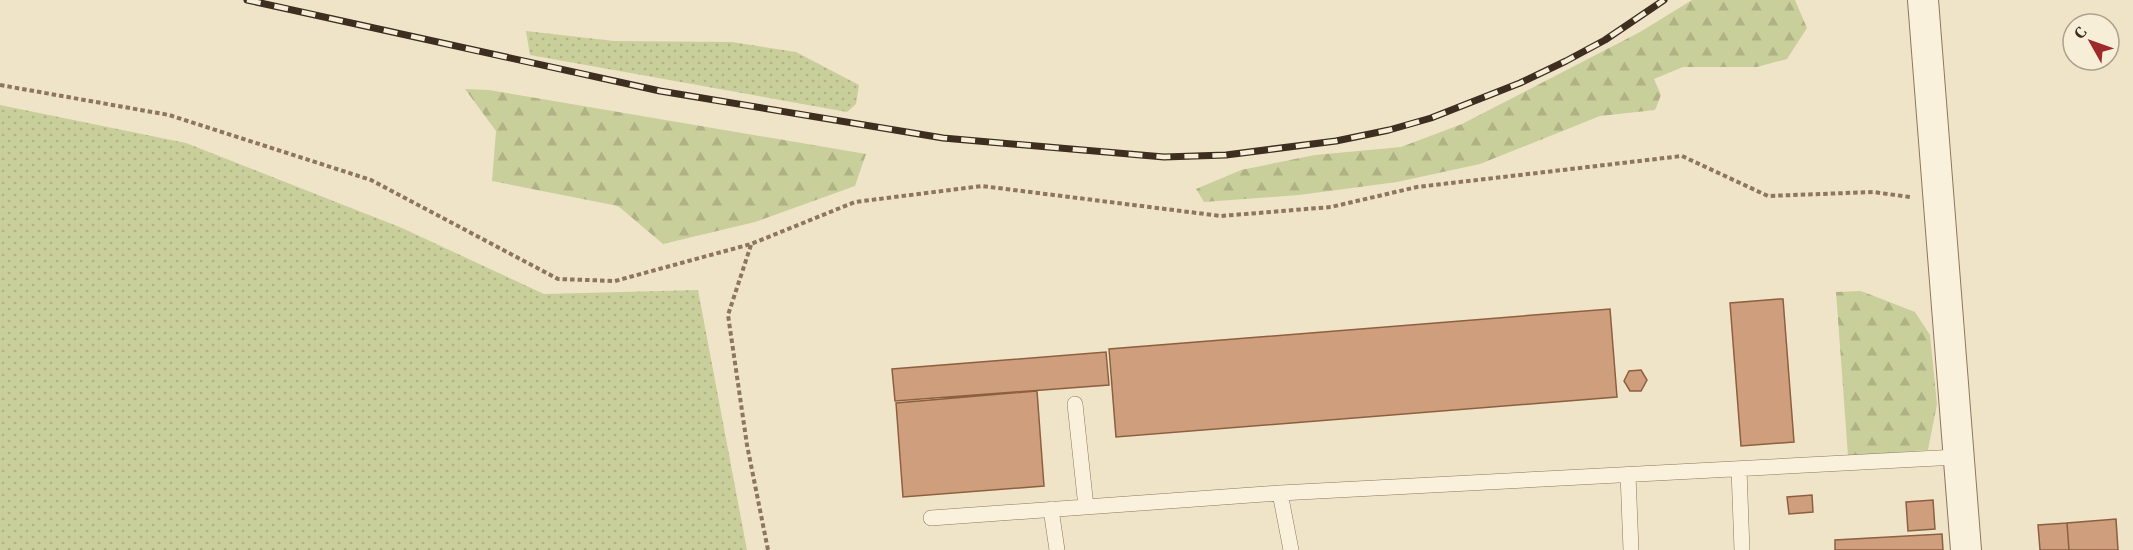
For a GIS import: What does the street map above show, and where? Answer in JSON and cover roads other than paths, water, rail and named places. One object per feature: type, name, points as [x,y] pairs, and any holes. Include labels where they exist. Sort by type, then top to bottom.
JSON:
[{"type":"street","points":[[1923,0],[1966,550]]},
{"type":"lane","points":[[1075,404],[1086,507]]},
{"type":"lane","points":[[931,518],[1280,493],[1957,457]]},
{"type":"lane","points":[[1739,468],[1742,550]]},
{"type":"lane","points":[[1628,474],[1631,550]]},
{"type":"lane","points":[[1280,493],[1291,550]]},
{"type":"lane","points":[[1051,509],[1057,550]]},
{"type":"railway","points":[[247,0],[660,91],[943,138],[1164,157],[1226,155],[1336,141],[1431,118],[1520,83],[1566,61],[1605,40],[1664,0]]}]
